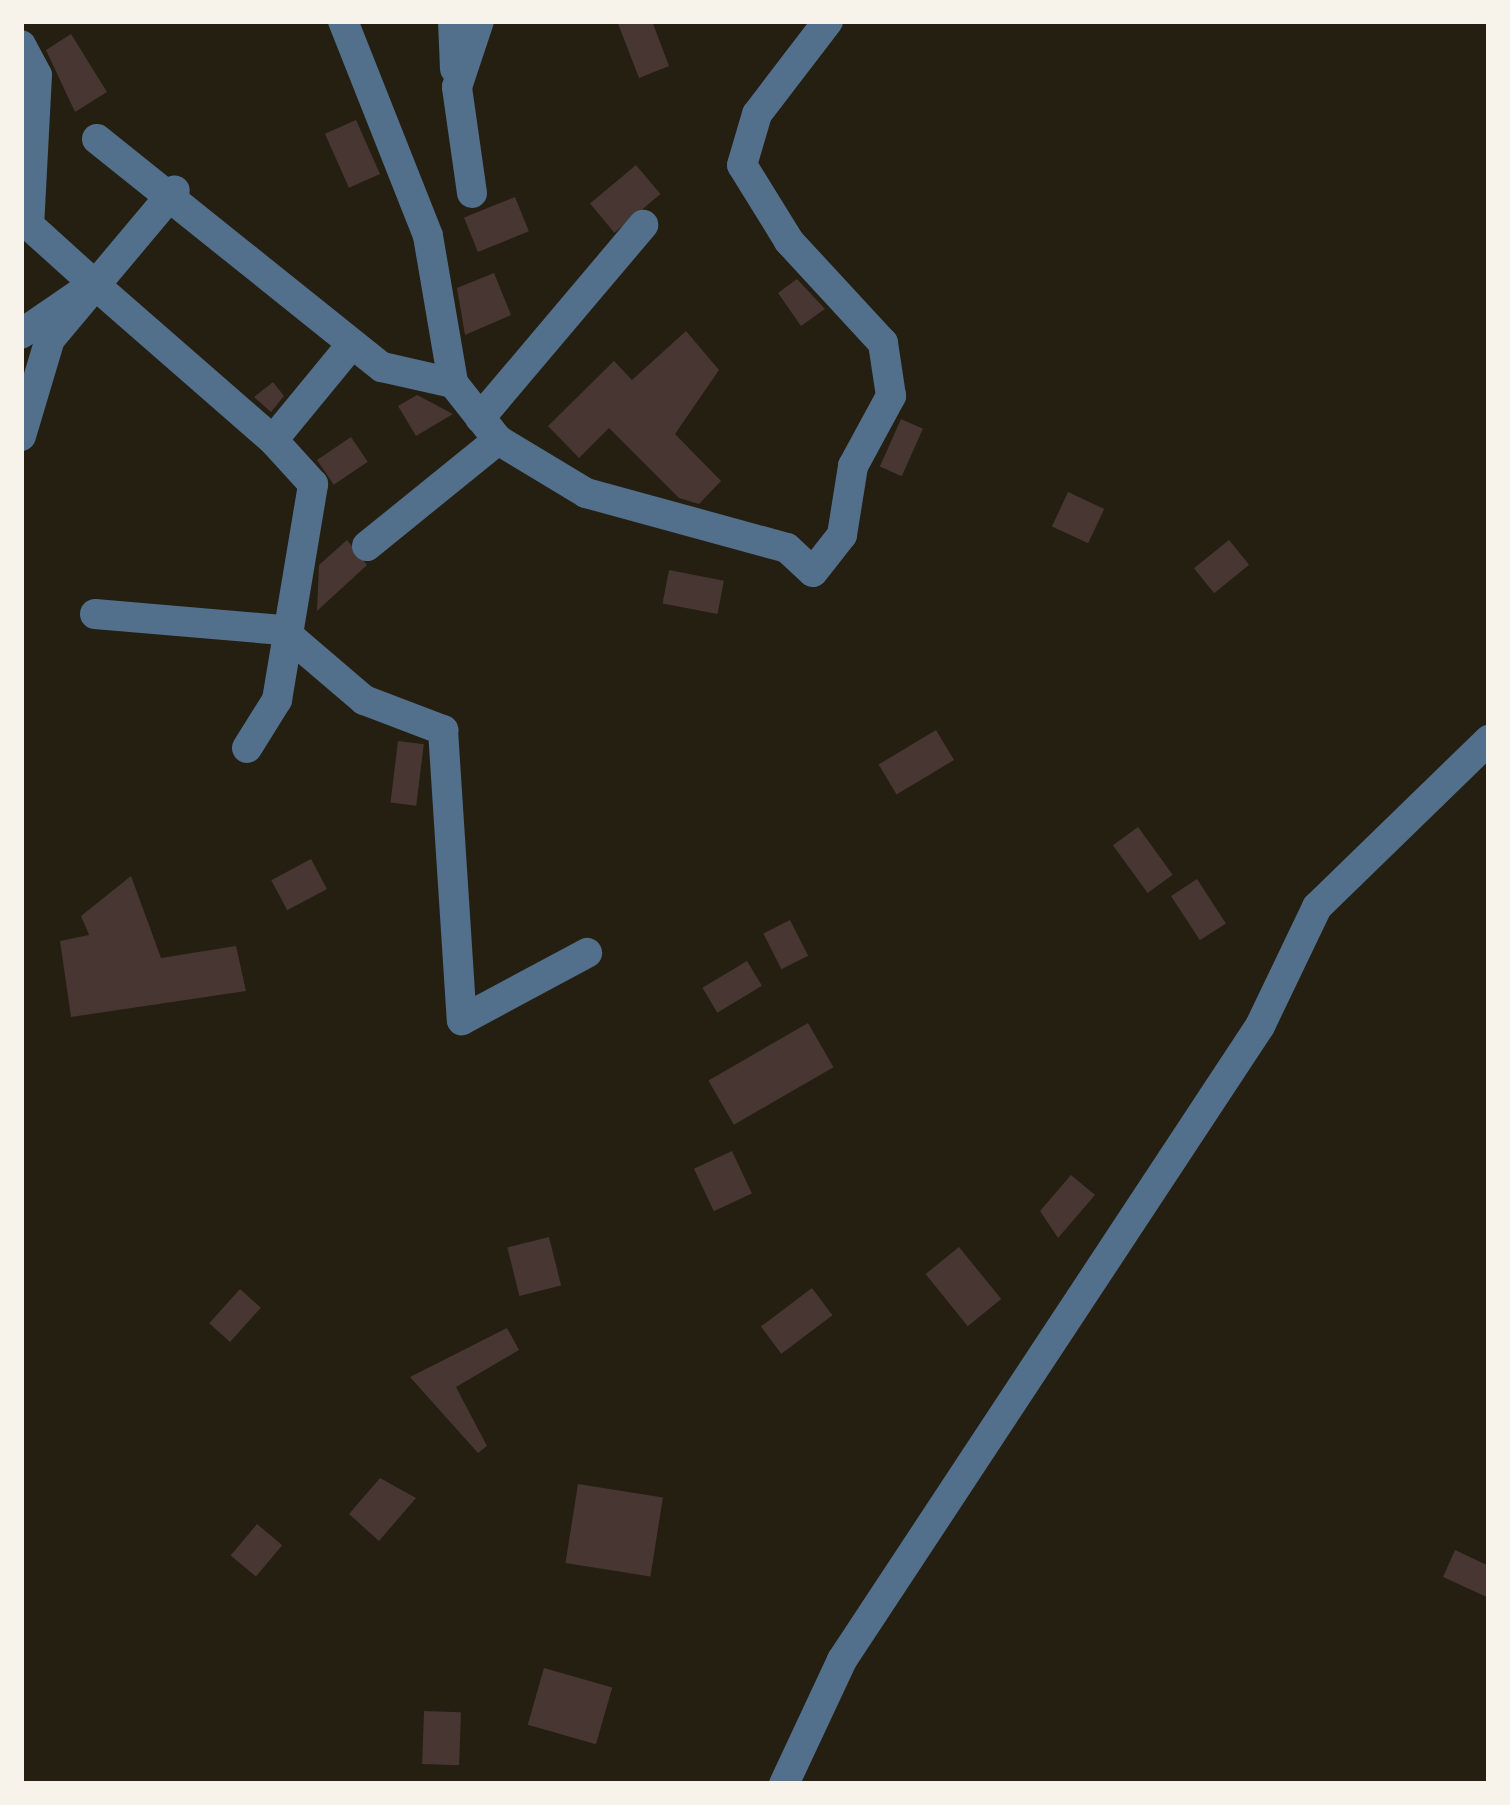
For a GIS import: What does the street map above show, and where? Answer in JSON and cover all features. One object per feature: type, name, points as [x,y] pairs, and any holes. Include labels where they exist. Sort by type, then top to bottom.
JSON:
[{"type":"street","points":[[343,21],[428,236],[454,383],[489,429],[586,493],[787,548],[813,572],[842,536],[853,466],[891,396],[883,343],[789,241],[742,165],[757,114],[828,21]]},
{"type":"street","points":[[453,21],[472,193]]},
{"type":"street","points":[[457,87],[479,21]]},
{"type":"street","points":[[21,44],[38,75],[25,222],[273,440],[313,484],[282,630],[277,700],[247,748]]},
{"type":"street","points":[[97,139],[175,190],[382,367],[454,383]]},
{"type":"street","points":[[21,436],[50,339],[175,190]]},
{"type":"street","points":[[367,546],[489,429],[644,225]]},
{"type":"street","points":[[21,334],[94,284]]},
{"type":"street","points":[[273,440],[351,345]]},
{"type":"street","points":[[95,614],[282,630],[364,700],[442,730],[462,1020],[586,953]]},
{"type":"street","points":[[784,1784],[842,1660],[1260,1026],[1317,907],[1489,740]]},
{"type":"building","points":[[617,21],[652,21],[669,66],[639,78]]},
{"type":"building","points":[[71,34],[107,92],[75,112],[46,50]]},
{"type":"building","points":[[356,120],[380,174],[349,188],[325,134]]},
{"type":"building","points":[[636,165],[660,194],[614,233],[590,204]]},
{"type":"building","points":[[515,197],[529,231],[478,252],[464,218]]},
{"type":"building","points":[[494,273],[511,315],[465,335],[457,288]]},
{"type":"building","points":[[797,279],[825,309],[801,326],[778,293]]},
{"type":"building","points":[[686,331],[719,370],[675,434],[721,481],[699,504],[679,498],[609,428],[579,458],[548,426],[614,361],[632,380]]},
{"type":"building","points":[[273,382],[284,396],[271,412],[254,397]]},
{"type":"building","points":[[417,395],[453,414],[416,436],[398,406]]},
{"type":"building","points":[[901,419],[923,429],[902,476],[880,467]]},
{"type":"building","points":[[351,437],[368,462],[334,485],[317,460]]},
{"type":"building","points":[[1068,492],[1104,509],[1088,543],[1052,526]]},
{"type":"building","points":[[347,540],[367,565],[317,611],[319,565]]},
{"type":"building","points":[[1229,540],[1249,565],[1214,593],[1194,568]]},
{"type":"building","points":[[669,570],[724,581],[717,614],[663,603]]},
{"type":"building","points":[[936,730],[954,760],[897,795],[879,765]]},
{"type":"building","points":[[398,741],[424,744],[416,806],[390,803]]},
{"type":"building","points":[[1138,827],[1173,875],[1148,893],[1113,845]]},
{"type":"building","points":[[311,859],[327,889],[287,910],[271,880]]},
{"type":"building","points":[[131,876],[161,958],[236,946],[246,991],[71,1017],[60,941],[89,935],[81,916]]},
{"type":"building","points":[[1197,879],[1226,923],[1200,940],[1171,896]]},
{"type":"building","points":[[790,920],[808,956],[781,969],[763,934]]},
{"type":"building","points":[[747,961],[762,986],[717,1013],[702,988]]},
{"type":"building","points":[[808,1023],[834,1067],[734,1125],[708,1080]]},
{"type":"building","points":[[732,1151],[752,1194],[714,1211],[694,1169]]},
{"type":"building","points":[[1071,1175],[1095,1195],[1058,1238],[1040,1211]]},
{"type":"building","points":[[549,1237],[561,1286],[519,1296],[507,1247]]},
{"type":"building","points":[[959,1247],[1001,1299],[968,1326],[926,1274]]},
{"type":"building","points":[[812,1288],[832,1315],[781,1354],[761,1327]]},
{"type":"building","points":[[240,1289],[261,1308],[230,1342],[209,1323]]},
{"type":"building","points":[[507,1328],[519,1350],[456,1387],[487,1446],[478,1453],[410,1377]]},
{"type":"building","points":[[380,1478],[416,1498],[379,1541],[349,1514]]},
{"type":"building","points":[[578,1484],[663,1497],[650,1576],[565,1563]]},
{"type":"building","points":[[257,1524],[282,1545],[256,1577],[231,1555]]},
{"type":"building","points":[[1455,1550],[1489,1566],[1489,1598],[1443,1577]]},
{"type":"building","points":[[544,1668],[612,1688],[596,1744],[528,1725]]},
{"type":"building","points":[[424,1711],[461,1712],[459,1765],[422,1764]]}]
